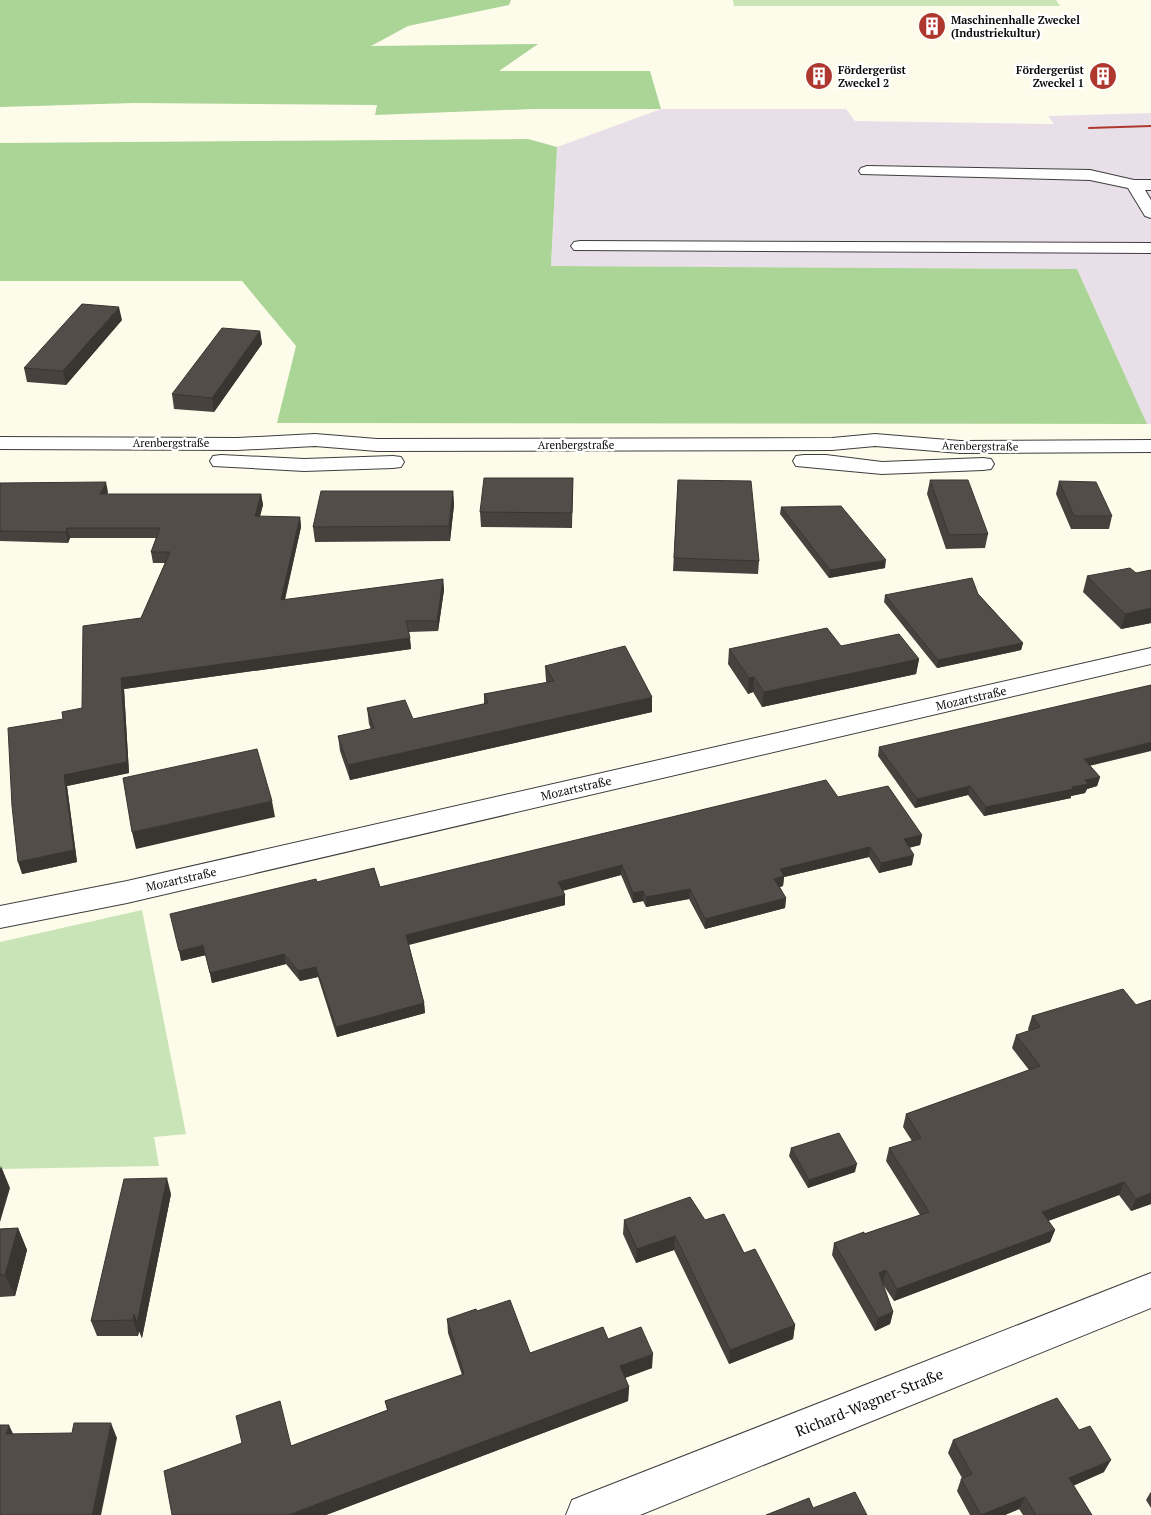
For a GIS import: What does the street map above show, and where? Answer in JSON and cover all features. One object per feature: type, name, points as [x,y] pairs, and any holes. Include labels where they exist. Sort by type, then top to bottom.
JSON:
[{"type":"street","points":[[867,171],[1090,175],[1134,185],[1151,185]]},
{"type":"street","points":[[1134,185],[1151,213]]},
{"type":"street","points":[[580,246],[1151,248]]},
{"type":"street","name":"Arenbergstraße","points":[[0,443],[238,444],[315,440],[377,445],[832,444],[875,440],[960,447],[1151,446]]},
{"type":"street","name":"Arenbergstraße","points":[[0,462],[234,461],[304,465],[378,462],[826,461],[882,468],[964,464],[1151,463]]},
{"type":"street","name":"Mozartstraße","points":[[0,917],[127,892],[1151,656]]},
{"type":"street","name":"Richard-Wagner-Straße","points":[[587,1515],[1151,1290]]},
{"type":"shaded area","points":[[661,109],[846,109],[855,121],[1054,124],[1048,116],[1151,113],[1151,424],[1147,424],[1077,269],[551,266],[557,147]]},
{"type":"green space","points":[[0,0],[511,0],[509,5],[408,26],[371,46],[538,44],[499,71],[650,71],[661,109],[533,109],[375,115],[377,105],[134,103],[0,107]]},
{"type":"green space","points":[[733,0],[1056,0],[1060,6],[734,6]]},
{"type":"green space","points":[[528,139],[557,147],[551,266],[1077,269],[1147,424],[277,423],[296,346],[242,281],[0,281],[0,143]]},
{"type":"green space","points":[[142,910],[186,1134],[154,1137],[159,1166],[0,1169],[0,942]]},
{"type":"building","points":[[82,304],[119,307],[63,371],[24,368]]},
{"type":"building","points":[[222,328],[260,331],[212,398],[172,394]]},
{"type":"building","points":[[484,478],[573,478],[572,513],[480,512]]},
{"type":"building","points":[[678,480],[751,481],[759,561],[674,558]]},
{"type":"building","points":[[930,480],[968,480],[988,534],[949,535]]},
{"type":"building","points":[[1059,481],[1096,482],[1112,516],[1074,516]]},
{"type":"building","points":[[106,482],[100,494],[261,494],[255,516],[300,517],[281,600],[443,579],[437,621],[406,621],[410,638],[121,678],[127,762],[64,775],[74,850],[18,862],[12,806],[8,728],[63,719],[62,712],[82,708],[83,626],[141,618],[170,552],[151,552],[160,528],[67,528],[66,532],[0,531],[0,483]]},
{"type":"building","points":[[321,491],[453,491],[449,526],[313,527]]},
{"type":"building","points":[[841,506],[886,560],[830,570],[781,507]]},
{"type":"building","points":[[1130,568],[1136,573],[1151,570],[1151,608],[1125,614],[1087,576]]},
{"type":"building","points":[[972,578],[978,594],[1023,643],[938,660],[885,595]]},
{"type":"building","points":[[827,628],[841,646],[899,634],[919,659],[764,692],[754,677],[749,678],[729,649]]},
{"type":"building","points":[[625,646],[652,697],[348,765],[338,736],[374,728],[367,708],[405,700],[413,719],[488,703],[484,694],[554,681],[545,666]]},
{"type":"building","points":[[1151,685],[1151,742],[1084,759],[1100,777],[1085,780],[1088,784],[1072,787],[1073,789],[986,807],[970,786],[917,799],[879,747]]},
{"type":"building","points":[[257,749],[272,801],[132,832],[123,778]]},
{"type":"building","points":[[826,780],[838,797],[888,786],[922,835],[904,839],[914,855],[881,863],[870,847],[780,869],[784,876],[774,879],[786,898],[705,919],[690,889],[646,897],[643,891],[633,893],[622,865],[558,882],[565,895],[406,935],[424,1003],[336,1027],[316,967],[298,971],[284,954],[210,973],[203,945],[179,951],[170,914],[316,879],[317,882],[374,868],[380,887]]},
{"type":"building","points":[[1123,989],[1136,1005],[1151,1000],[1151,1193],[1136,1199],[1124,1182],[1042,1212],[1055,1230],[897,1289],[886,1270],[879,1273],[893,1312],[878,1318],[834,1243],[929,1212],[889,1148],[921,1138],[906,1114],[1040,1066],[1016,1035],[1040,1027],[1032,1016]]},
{"type":"building","points":[[839,1133],[857,1164],[809,1180],[791,1148]]},
{"type":"building","points":[[167,1178],[137,1323],[134,1314],[133,1320],[91,1321],[124,1179]]},
{"type":"building","points":[[690,1197],[705,1220],[724,1214],[744,1253],[755,1249],[795,1325],[730,1350],[675,1236],[637,1249],[624,1220]]},
{"type":"building","points":[[18,1228],[5,1275],[0,1275],[0,1229]]},
{"type":"building","points":[[510,1300],[530,1353],[603,1327],[608,1339],[641,1327],[653,1354],[620,1366],[629,1387],[288,1515],[172,1515],[164,1471],[242,1443],[236,1416],[280,1401],[291,1446],[388,1410],[385,1401],[464,1374],[447,1319]]},
{"type":"building","points":[[1057,1398],[1079,1430],[1090,1426],[1111,1460],[1069,1478],[1092,1515],[1036,1515],[1025,1497],[981,1515],[961,1479],[972,1474],[953,1440]]},
{"type":"building","points":[[74,1423],[111,1423],[92,1515],[0,1515],[0,1425],[9,1425],[6,1434],[72,1433]]},
{"type":"building","points":[[855,1492],[867,1515],[766,1515],[809,1498],[813,1508]]},
{"type":"railway","points":[[1089,128],[1151,126]]},
{"type":"place","name":"Maschinenhalle Zweckel (Industriekultur)","points":[[932,26]]},
{"type":"place","name":"Fördergerüst Zweckel 2","points":[[819,76]]},
{"type":"place","name":"Fördergerüst Zweckel 1","points":[[1103,76]]}]
